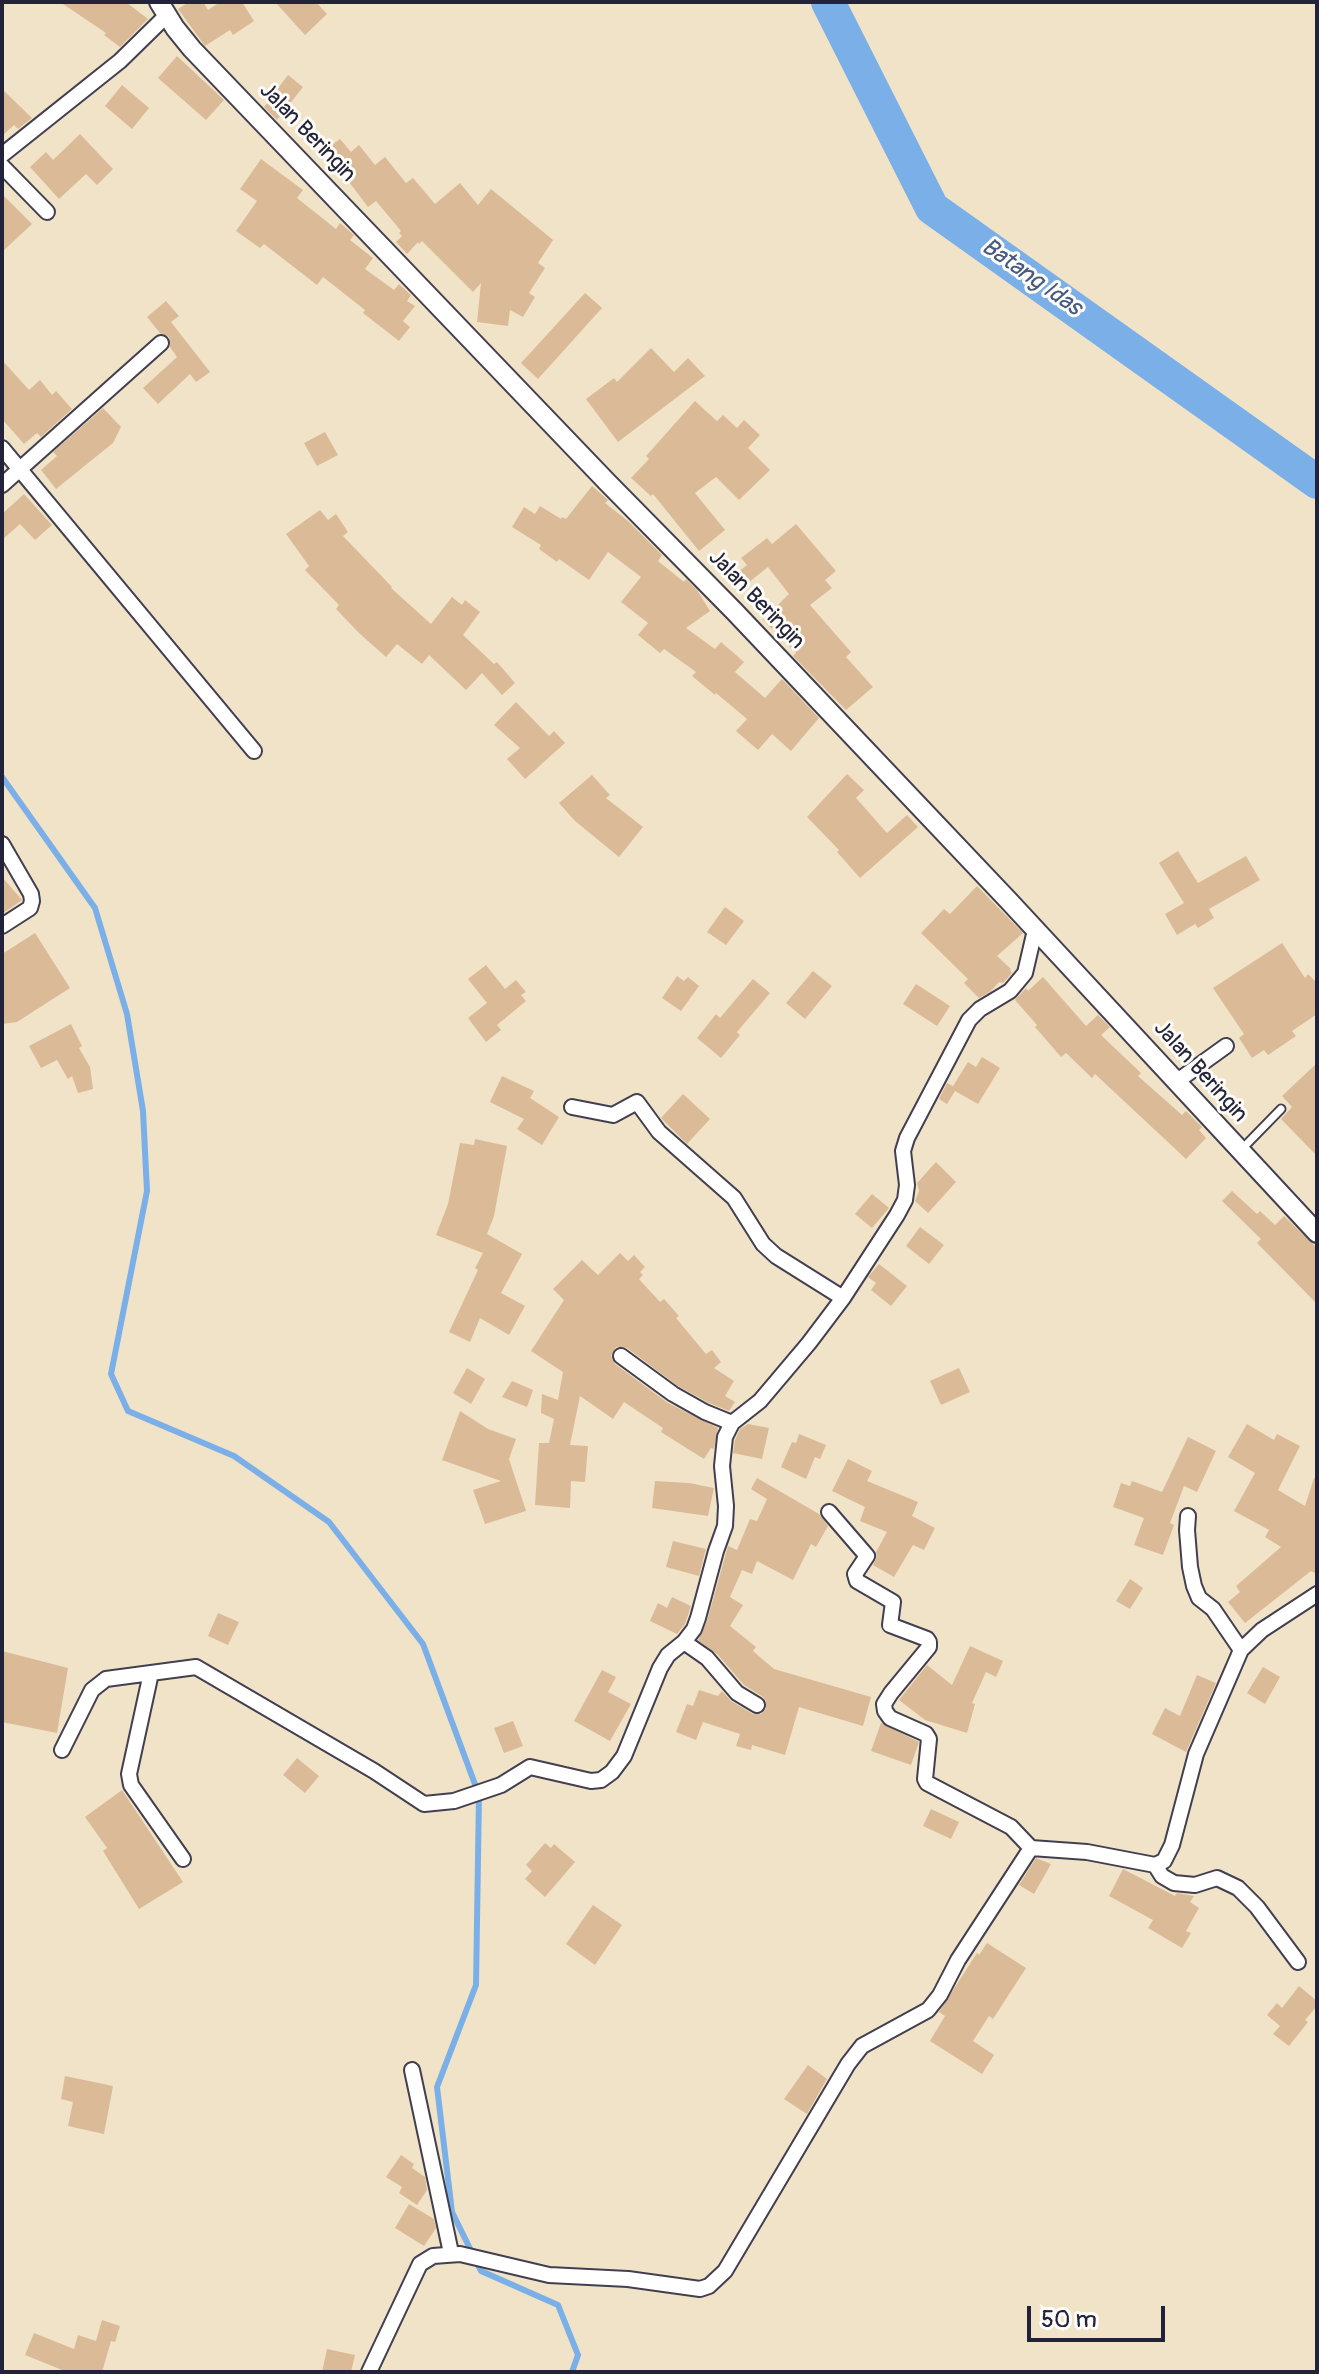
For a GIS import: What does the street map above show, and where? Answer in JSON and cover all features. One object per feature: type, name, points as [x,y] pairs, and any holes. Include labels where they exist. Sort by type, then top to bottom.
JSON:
[{"type":"street","points":[[2,155],[111,69],[163,9]]},
{"type":"street","name":"Jalan Beringin","points":[[163,9],[175,28],[213,71],[734,611],[1317,1233]]},
{"type":"street","points":[[2,166],[47,212]]},
{"type":"street","points":[[2,485],[161,343]]},
{"type":"street","points":[[2,448],[254,751]]},
{"type":"street","points":[[2,844],[32,901],[30,908],[2,926]]},
{"type":"street","points":[[62,1750],[92,1690],[99,1683],[106,1679],[186,1667],[204,1671],[374,1771],[417,1802],[430,1805],[454,1801],[501,1785],[530,1767],[591,1781],[601,1780],[612,1772],[624,1756],[660,1668],[668,1655],[694,1629],[698,1618],[725,1526],[723,1450],[732,1423],[760,1401],[809,1343],[843,1298],[905,1200],[907,1185],[903,1151],[907,1138],[969,1020],[980,1009],[1010,991],[1025,973],[1035,930]]},
{"type":"street","points":[[1176,1082],[1226,1046]]},
{"type":"street","points":[[572,1107],[613,1115],[637,1102],[659,1132],[734,1198],[763,1244],[776,1256],[843,1298]]},
{"type":"street","points":[[621,1356],[673,1394],[732,1423]]},
{"type":"street","points":[[829,1512],[867,1556],[855,1574],[857,1581],[893,1602],[890,1625],[929,1642],[929,1647],[884,1704],[890,1718],[926,1734],[929,1739],[927,1783],[1011,1827],[1031,1848],[1087,1852],[1155,1865],[1164,1861],[1170,1853],[1196,1754],[1241,1650],[1262,1630],[1317,1594]]},
{"type":"street","points":[[1188,1516],[1194,1586],[1199,1598],[1213,1609],[1241,1650]]},
{"type":"street","points":[[684,1642],[707,1658],[737,1693],[757,1705]]},
{"type":"street","points":[[151,1673],[129,1774],[131,1785],[183,1859]]},
{"type":"street","points":[[369,2372],[420,2264],[433,2256],[456,2254],[549,2275],[628,2279],[700,2289],[709,2286],[725,2271],[848,2064],[862,2046],[928,2010],[1031,1848]]},
{"type":"street","points":[[1155,1865],[1162,1876],[1174,1883],[1195,1885],[1217,1878],[1238,1888],[1257,1907],[1298,1962]]},
{"type":"street","points":[[412,2070],[456,2254]]},
{"type":"lane","points":[[1240,1151],[1281,1109]]},
{"type":"building","points":[[60,2],[126,2],[148,19],[120,47],[104,35],[106,33]]},
{"type":"building","points":[[189,2],[203,2],[208,10],[220,2],[242,2],[254,21],[233,35],[230,30],[205,46],[178,9]]},
{"type":"building","points":[[275,2],[316,2],[327,14],[305,35]]},
{"type":"building","points":[[177,56],[224,100],[206,120],[158,78]]},
{"type":"building","points":[[288,75],[303,87],[277,120],[264,107]]},
{"type":"building","points":[[122,85],[149,108],[132,129],[105,106]]},
{"type":"building","points":[[2,89],[32,118],[18,129],[14,125],[2,136]]},
{"type":"building","points":[[80,134],[113,169],[97,185],[86,174],[59,199],[30,167],[46,152],[53,160]]},
{"type":"building","points":[[340,139],[351,152],[359,145],[375,165],[385,157],[406,183],[413,178],[435,204],[460,183],[478,205],[491,189],[553,240],[538,263],[545,268],[529,293],[535,297],[523,317],[510,310],[508,326],[477,322],[481,283],[473,292],[422,241],[407,254],[396,242],[402,236],[401,231],[376,201],[368,207],[325,150]]},
{"type":"building","points":[[261,159],[303,190],[297,198],[336,229],[340,223],[354,235],[350,240],[373,258],[365,269],[394,290],[399,284],[411,295],[407,301],[415,306],[403,321],[410,327],[399,341],[323,277],[317,285],[264,244],[260,248],[236,231],[257,201],[240,189]]},
{"type":"building","points":[[2,194],[32,224],[2,252]]},
{"type":"building","points":[[585,293],[602,308],[538,379],[521,363]]},
{"type":"building","points":[[166,301],[179,316],[171,322],[210,372],[196,382],[190,374],[158,404],[143,388],[177,357],[170,347],[169,337],[160,333],[147,317]]},
{"type":"building","points":[[651,348],[674,372],[688,358],[705,376],[618,442],[586,399],[614,378],[617,382]]},
{"type":"building","points":[[2,360],[29,390],[40,380],[52,395],[56,391],[72,409],[41,437],[37,433],[24,444],[2,419]]},
{"type":"building","points":[[695,401],[717,421],[723,415],[737,428],[744,420],[760,435],[748,448],[770,470],[739,500],[716,477],[695,493],[725,530],[699,551],[653,494],[651,496],[631,478],[649,459],[646,456]]},
{"type":"building","points":[[103,408],[121,427],[113,443],[56,489],[41,470],[57,456],[53,452]]},
{"type":"building","points":[[325,432],[338,455],[317,466],[304,443]]},
{"type":"building","points":[[592,486],[608,500],[605,503],[662,555],[658,561],[697,590],[710,611],[686,628],[715,649],[721,642],[744,662],[735,672],[765,698],[782,679],[819,718],[791,751],[772,734],[758,750],[736,731],[747,719],[692,676],[696,672],[664,649],[660,653],[638,635],[648,623],[621,602],[641,577],[608,552],[589,580],[559,559],[557,562],[539,549],[541,545],[512,527],[524,507],[535,514],[540,506],[566,519]]},
{"type":"building","points":[[24,494],[52,525],[35,540],[20,524],[2,540],[2,514]]},
{"type":"building","points":[[320,510],[328,520],[336,514],[348,532],[343,536],[391,588],[431,624],[452,597],[462,605],[465,600],[480,612],[463,635],[494,664],[497,662],[515,683],[502,695],[482,673],[466,690],[429,655],[422,664],[397,644],[386,657],[336,609],[339,605],[305,570],[309,566],[286,534]]},
{"type":"building","points":[[796,524],[836,571],[825,580],[832,588],[810,605],[851,652],[846,657],[873,687],[846,710],[763,620],[789,594],[768,567],[748,583],[738,572],[747,565],[741,558],[767,538],[772,544]]},
{"type":"building","points":[[516,702],[549,736],[554,731],[565,743],[525,779],[507,759],[520,748],[494,725]]},
{"type":"building","points":[[847,774],[864,790],[856,798],[887,833],[907,815],[918,827],[860,878],[837,852],[839,850],[807,817]]},
{"type":"building","points":[[592,775],[610,795],[606,798],[643,827],[619,857],[575,821],[559,803]]},
{"type":"building","points":[[1178,851],[1198,883],[1246,856],[1260,880],[1209,909],[1214,918],[1198,928],[1195,924],[1177,935],[1165,914],[1184,903],[1159,863]]},
{"type":"building","points":[[2,877],[22,900],[2,914]]},
{"type":"building","points":[[977,886],[1023,933],[997,956],[1012,973],[1003,983],[999,982],[979,998],[964,983],[968,979],[921,933],[944,909],[950,914]]},
{"type":"building","points":[[725,907],[744,921],[726,945],[707,932]]},
{"type":"building","points":[[35,933],[70,988],[17,1022],[2,1024],[2,954]]},
{"type":"building","points":[[1282,943],[1305,978],[1308,974],[1317,983],[1317,1014],[1292,1031],[1296,1036],[1268,1055],[1264,1050],[1252,1058],[1239,1038],[1244,1034],[1213,988]]},
{"type":"building","points":[[486,965],[505,989],[516,980],[526,992],[521,995],[526,1001],[497,1025],[501,1030],[486,1042],[468,1018],[487,1003],[468,979]]},
{"type":"building","points":[[813,971],[832,986],[805,1019],[786,1003]]},
{"type":"building","points":[[677,976],[684,981],[688,977],[699,986],[681,1011],[662,998]]},
{"type":"building","points":[[1043,977],[1086,1026],[1098,1015],[1110,1027],[1101,1035],[1141,1073],[1138,1076],[1182,1115],[1186,1111],[1202,1127],[1199,1130],[1206,1138],[1186,1159],[1095,1074],[1092,1078],[1066,1053],[1061,1057],[1035,1027],[1037,1025],[1015,1000]]},
{"type":"building","points":[[753,979],[770,993],[737,1032],[740,1035],[721,1058],[697,1038],[716,1014],[720,1018]]},
{"type":"building","points":[[916,984],[950,1006],[937,1026],[903,1004]]},
{"type":"building","points":[[71,1024],[90,1067],[93,1089],[78,1093],[72,1076],[68,1079],[57,1060],[41,1068],[29,1046]]},
{"type":"building","points":[[982,1057],[1000,1068],[978,1104],[955,1091],[947,1104],[939,1099],[947,1083],[953,1086],[968,1062],[976,1067]]},
{"type":"building","points":[[1317,1063],[1317,1156],[1281,1119],[1292,1107],[1282,1096]]},
{"type":"building","points":[[502,1076],[534,1091],[530,1098],[559,1117],[542,1145],[517,1129],[524,1119],[490,1102]]},
{"type":"building","points":[[683,1094],[710,1119],[687,1144],[661,1118]]},
{"type":"building","points":[[475,1139],[507,1146],[494,1216],[487,1234],[522,1254],[501,1293],[525,1306],[509,1335],[480,1318],[470,1342],[449,1332],[483,1253],[436,1235],[448,1204],[460,1143],[474,1145]]},
{"type":"building","points":[[936,1162],[956,1182],[928,1213],[915,1201],[919,1191],[917,1183]]},
{"type":"building","points":[[1232,1191],[1257,1214],[1260,1211],[1275,1225],[1284,1216],[1317,1248],[1317,1304],[1257,1243],[1261,1239],[1222,1201]]},
{"type":"building","points":[[872,1194],[889,1208],[872,1228],[855,1214]]},
{"type":"building","points":[[920,1227],[944,1245],[929,1264],[906,1246]]},
{"type":"building","points":[[620,1253],[628,1261],[634,1255],[645,1267],[639,1279],[660,1302],[664,1299],[706,1354],[712,1350],[721,1362],[714,1368],[734,1381],[725,1396],[735,1402],[729,1411],[709,1403],[678,1386],[627,1348],[616,1347],[611,1356],[615,1364],[668,1403],[718,1428],[714,1449],[711,1448],[704,1459],[661,1432],[663,1428],[624,1402],[613,1419],[580,1396],[570,1445],[588,1446],[585,1482],[571,1481],[570,1508],[535,1505],[539,1443],[549,1443],[554,1419],[541,1413],[542,1394],[558,1400],[563,1372],[531,1351],[564,1300],[553,1289],[582,1260],[598,1275]]},
{"type":"building","points":[[879,1264],[907,1286],[891,1306],[871,1290],[876,1283],[868,1277]]},
{"type":"building","points":[[467,1368],[485,1379],[471,1404],[453,1393]]},
{"type":"building","points":[[959,1368],[970,1392],[941,1405],[930,1381]]},
{"type":"building","points":[[512,1381],[533,1390],[527,1407],[502,1397]]},
{"type":"building","points":[[460,1411],[488,1429],[516,1439],[509,1459],[526,1511],[485,1524],[473,1490],[501,1481],[442,1460]]},
{"type":"building","points":[[748,1424],[769,1428],[762,1459],[733,1453],[740,1429]]},
{"type":"building","points":[[1247,1424],[1274,1440],[1277,1434],[1300,1446],[1278,1490],[1305,1506],[1314,1478],[1317,1478],[1317,1574],[1311,1571],[1245,1623],[1228,1602],[1240,1592],[1236,1586],[1281,1547],[1265,1537],[1269,1530],[1234,1511],[1255,1473],[1228,1457]]},
{"type":"building","points":[[799,1434],[826,1445],[820,1459],[815,1457],[806,1479],[781,1467]]},
{"type":"building","points":[[1188,1437],[1216,1451],[1197,1492],[1184,1486],[1170,1523],[1174,1525],[1163,1555],[1134,1545],[1144,1518],[1113,1507],[1121,1483],[1130,1486],[1132,1481],[1162,1492]]},
{"type":"building","points":[[848,1459],[872,1471],[867,1481],[918,1502],[912,1516],[935,1528],[924,1550],[913,1545],[894,1577],[873,1565],[887,1532],[860,1521],[865,1507],[832,1491]]},
{"type":"building","points":[[757,1478],[819,1514],[828,1526],[816,1547],[811,1544],[793,1580],[757,1561],[752,1574],[742,1570],[730,1597],[743,1605],[730,1626],[756,1647],[753,1651],[774,1669],[871,1697],[863,1726],[799,1707],[785,1755],[752,1745],[751,1750],[736,1746],[740,1734],[703,1722],[696,1740],[676,1732],[687,1704],[693,1706],[699,1690],[718,1696],[722,1691],[731,1701],[753,1714],[761,1714],[766,1709],[763,1697],[744,1685],[718,1655],[698,1640],[707,1621],[728,1546],[737,1550],[750,1519],[757,1521],[767,1499],[751,1489]]},
{"type":"building","points":[[655,1481],[714,1488],[708,1516],[652,1508]]},
{"type":"building","points":[[673,1541],[706,1549],[699,1576],[666,1567]]},
{"type":"building","points":[[1130,1579],[1143,1588],[1130,1609],[1116,1601]]},
{"type":"building","points":[[672,1597],[691,1606],[685,1624],[677,1634],[650,1621],[658,1603],[667,1608]]},
{"type":"building","points":[[218,1613],[239,1622],[228,1645],[208,1636]]},
{"type":"building","points":[[970,1646],[1003,1661],[996,1677],[986,1672],[972,1703],[975,1704],[967,1733],[925,1720],[899,1700],[927,1665],[952,1685]]},
{"type":"building","points":[[2,1651],[68,1668],[57,1733],[2,1722]]},
{"type":"building","points":[[1263,1667],[1280,1677],[1265,1704],[1247,1693]]},
{"type":"building","points":[[602,1670],[616,1677],[608,1692],[631,1704],[610,1741],[574,1721]]},
{"type":"building","points":[[1197,1675],[1216,1683],[1186,1752],[1152,1734],[1165,1708],[1180,1716]]},
{"type":"building","points":[[513,1721],[523,1746],[504,1753],[494,1728]]},
{"type":"building","points":[[881,1723],[919,1742],[911,1765],[871,1751]]},
{"type":"building","points":[[297,1758],[319,1776],[305,1793],[283,1775]]},
{"type":"building","points":[[122,1790],[183,1882],[139,1909],[103,1851],[107,1848],[85,1817]]},
{"type":"building","points":[[931,1809],[959,1822],[951,1839],[923,1826]]},
{"type":"building","points":[[545,1843],[551,1848],[554,1844],[575,1862],[545,1897],[525,1879],[532,1871],[526,1865]]},
{"type":"building","points":[[1036,1858],[1051,1864],[1034,1894],[1019,1885]]},
{"type":"building","points":[[1123,1869],[1175,1896],[1177,1893],[1194,1896],[1190,1902],[1199,1908],[1186,1931],[1191,1933],[1182,1948],[1148,1928],[1153,1920],[1109,1896]]},
{"type":"building","points":[[593,1905],[622,1925],[595,1965],[566,1944]]},
{"type":"building","points":[[987,1943],[1026,1968],[993,2019],[989,2016],[973,2041],[994,2055],[982,2074],[930,2041],[945,2016],[939,2012],[977,1953],[979,1955]]},
{"type":"building","points":[[1299,1986],[1317,2001],[1317,2006],[1289,2046],[1273,2034],[1280,2026],[1267,2015],[1277,2003],[1282,2008]]},
{"type":"building","points":[[808,2065],[827,2079],[807,2114],[784,2099]]},
{"type":"building","points":[[65,2076],[113,2086],[104,2134],[68,2126],[73,2102],[61,2099]]},
{"type":"building","points":[[401,2155],[425,2177],[427,2190],[417,2205],[399,2193],[402,2187],[386,2177]]},
{"type":"building","points":[[409,2204],[434,2219],[436,2228],[424,2246],[395,2228]]},
{"type":"building","points":[[102,2320],[120,2326],[115,2342],[111,2341],[102,2372],[67,2372],[25,2355],[34,2333],[74,2349],[78,2335],[96,2341]]},
{"type":"building","points":[[327,2349],[355,2355],[351,2372],[322,2372]]},
{"type":"waterway","name":"Batang Idas","points":[[828,2],[932,208],[1317,482]]},
{"type":"waterway","points":[[2,777],[95,908],[127,1014],[143,1111],[147,1191],[111,1374],[128,1411],[234,1456],[329,1522],[423,1644],[479,1795],[476,1985],[437,2087],[452,2212],[481,2271],[558,2305],[578,2355],[572,2372]]}]
